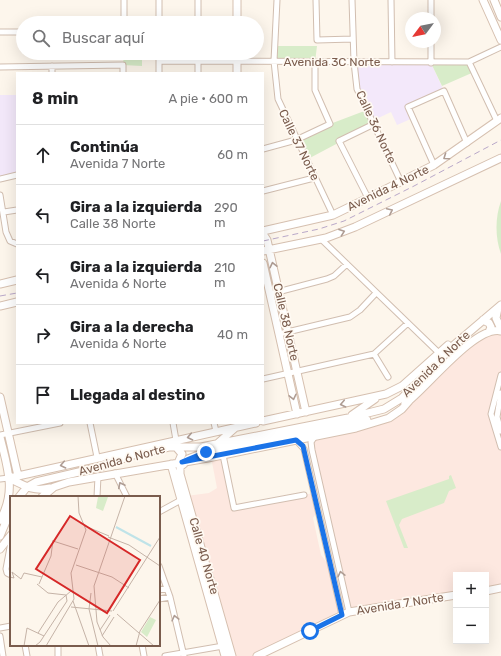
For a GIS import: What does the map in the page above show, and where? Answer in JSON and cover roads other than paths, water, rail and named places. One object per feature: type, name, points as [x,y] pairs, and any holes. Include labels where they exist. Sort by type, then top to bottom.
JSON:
[{"type":"street","points":[[124,0],[124,16]]},
{"type":"street","points":[[159,0],[159,16]]},
{"type":"street","points":[[198,0],[198,16]]},
{"type":"street","points":[[237,0],[237,16]]},
{"type":"street","name":"Calle 37 Norte","points":[[277,0],[274,61],[278,99],[314,178],[333,215]]},
{"type":"street","points":[[316,0],[316,40],[353,39]]},
{"type":"street","name":"Calle 36 Norte","points":[[352,0],[354,62],[357,89],[401,182]]},
{"type":"street","points":[[391,0],[392,62]]},
{"type":"street","points":[[431,0],[431,12]]},
{"type":"street","points":[[483,0],[501,40]]},
{"type":"street","points":[[495,2],[501,17]]},
{"type":"street","points":[[0,32],[16,32]]},
{"type":"street","name":"Avenida 3C Norte","points":[[159,61],[469,62],[501,47]]},
{"type":"street","points":[[431,48],[431,63]]},
{"type":"street","points":[[159,61],[159,72]]},
{"type":"street","points":[[237,61],[237,72]]},
{"type":"street","points":[[198,62],[198,72]]},
{"type":"street","points":[[264,149],[296,140],[330,125],[315,90],[315,62]]},
{"type":"street","points":[[469,62],[499,120]]},
{"type":"street","points":[[0,67],[123,65],[123,72]]},
{"type":"street","points":[[52,66],[52,72]]},
{"type":"street","points":[[87,66],[87,72]]},
{"type":"street","points":[[434,165],[408,107],[444,91],[467,143]]},
{"type":"street","name":"Avenida 4 Norte","points":[[264,232],[333,215],[434,165],[499,120]]},
{"type":"street","points":[[368,198],[340,141],[374,124]]},
{"type":"street","name":"Avenida 4 Norte","points":[[266,250],[321,239],[355,227],[501,158]]},
{"type":"street","points":[[0,179],[16,175]]},
{"type":"street","points":[[264,191],[314,178]]},
{"type":"street","points":[[0,195],[8,237],[10,241],[16,244]]},
{"type":"street","points":[[4,212],[16,210]]},
{"type":"street","name":"Calle 38 Norte","points":[[264,234],[267,240],[266,250],[279,292],[306,412]]},
{"type":"street","points":[[321,239],[439,353]]},
{"type":"street","points":[[270,294],[327,279],[334,276],[347,264]]},
{"type":"street","name":"Calle 38 Norte","points":[[264,267],[297,414]]},
{"type":"street","points":[[0,284],[16,280]]},
{"type":"street","points":[[279,334],[350,317],[360,310],[376,293]]},
{"type":"street","points":[[0,306],[16,302]]},
{"type":"street","points":[[501,305],[497,311],[496,318],[501,330]]},
{"type":"street","name":"Avenida 6 Norte","points":[[9,478],[87,460],[176,443],[201,447],[348,418],[384,409],[398,401],[471,325],[483,320],[501,305]]},
{"type":"street","points":[[483,320],[489,323],[491,327],[489,332]]},
{"type":"street","points":[[264,379],[374,354],[408,323]]},
{"type":"street","name":"Avenida 6 Norte","points":[[44,496],[54,487],[69,482],[223,455],[356,428],[385,419],[399,412],[466,346],[489,332],[501,330]]},
{"type":"street","name":"Avenida 6 Norte","points":[[264,421],[378,397],[402,386],[439,353],[451,346]]},
{"type":"street","points":[[374,354],[388,377]]},
{"type":"street","points":[[501,375],[491,414],[501,447]]},
{"type":"street","points":[[501,394],[497,417],[501,431]]},
{"type":"street","points":[[0,397],[18,476]]},
{"type":"street","points":[[348,418],[378,397]]},
{"type":"street","name":"Avenida 6 Norte","points":[[181,462],[201,453],[380,417],[393,412],[409,401]]},
{"type":"street","points":[[0,520],[9,503],[10,490],[9,478],[0,436],[49,424]]},
{"type":"street","points":[[90,424],[97,458]]},
{"type":"street","points":[[173,424],[176,443],[182,454],[181,462]]},
{"type":"street","points":[[214,424],[216,431]]},
{"type":"street","name":"Avenida 6 Norte","points":[[27,487],[37,482],[100,467],[133,455],[216,431],[252,424]]},
{"type":"street","points":[[218,443],[235,428]]},
{"type":"street","points":[[315,436],[312,445],[349,612]]},
{"type":"street","points":[[296,440],[304,449],[342,615]]},
{"type":"street","points":[[133,455],[130,463],[135,470]]},
{"type":"street","points":[[223,455],[234,508],[304,495]]},
{"type":"street","points":[[87,460],[100,467]]},
{"type":"street","name":"Calle 40 Norte","points":[[181,462],[181,500],[225,656]]},
{"type":"street","name":"Calle 40 Norte","points":[[181,462],[182,465],[180,474],[232,656]]},
{"type":"street","points":[[115,473],[126,496]]},
{"type":"street","points":[[97,496],[98,476]]},
{"type":"street","points":[[0,479],[9,478],[27,487],[41,490],[54,487]]},
{"type":"street","points":[[20,496],[27,487]]},
{"type":"street","points":[[160,511],[181,500]]},
{"type":"street","points":[[316,501],[320,504],[323,500]]},
{"type":"street","points":[[318,510],[322,506],[326,509]]},
{"type":"street","points":[[0,536],[10,512]]},
{"type":"street","points":[[0,549],[10,536]]},
{"type":"street","points":[[9,574],[6,569],[10,547]]},
{"type":"street","points":[[160,569],[170,597],[184,654]]},
{"type":"street","points":[[160,590],[167,588]]},
{"type":"street","points":[[489,590],[501,588]]},
{"type":"street","name":"Avenida 7 Norte","points":[[257,656],[349,612],[453,595]]},
{"type":"street","points":[[160,599],[170,597]]},
{"type":"street","points":[[0,628],[10,626]]},
{"type":"street","points":[[0,636],[4,656]]},
{"type":"street","points":[[25,646],[27,656]]},
{"type":"street","points":[[98,646],[100,656]]},
{"type":"street","points":[[142,646],[144,656]]},
{"type":"street","points":[[165,656],[184,654],[222,646]]},
{"type":"railway","points":[[264,241],[319,229],[344,221],[501,140]]},
{"type":"railway","points":[[0,296],[16,293]]}]
